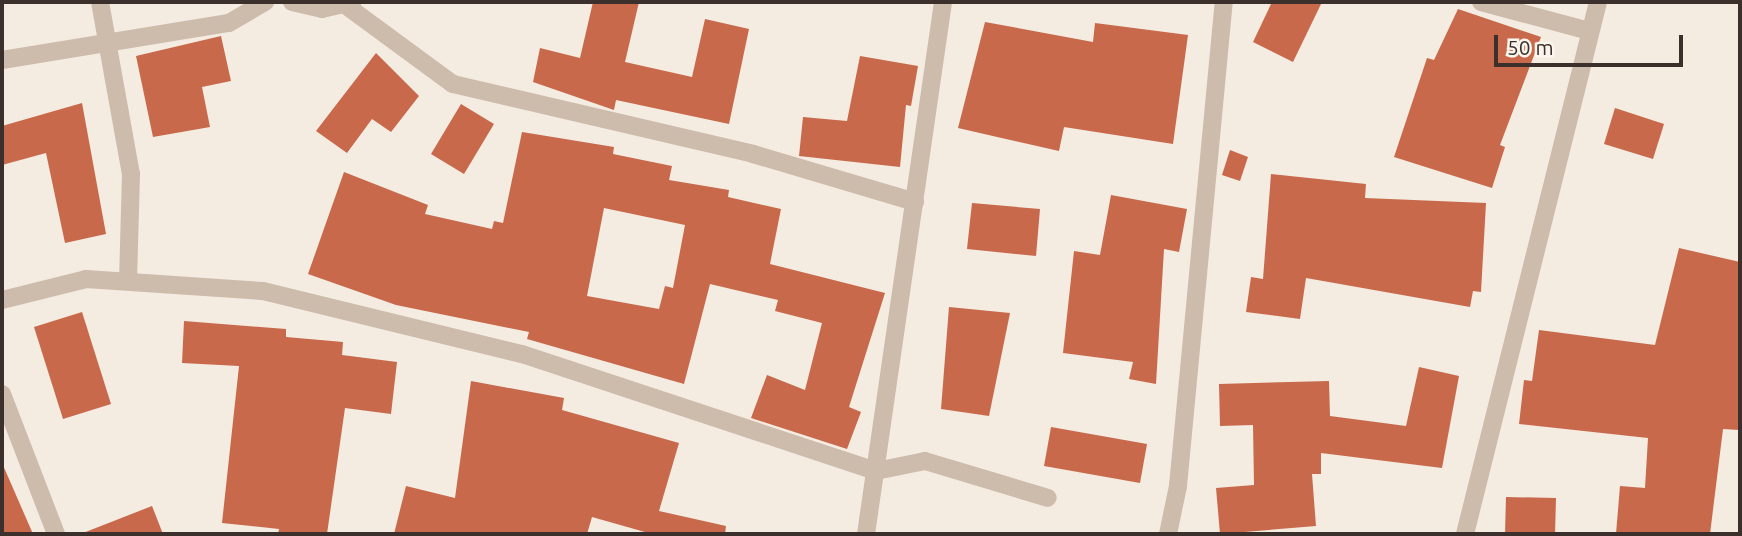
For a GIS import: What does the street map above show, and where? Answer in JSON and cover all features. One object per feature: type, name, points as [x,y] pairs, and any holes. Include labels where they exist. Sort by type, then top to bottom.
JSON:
[{"type":"street","points":[[100,2],[134,201],[128,280]]},
{"type":"street","points":[[2,60],[108,47],[229,23],[265,2]]},
{"type":"street","points":[[292,2],[350,4],[453,84],[753,155],[915,202]]},
{"type":"street","points":[[866,534],[943,2]]},
{"type":"street","points":[[1168,534],[1178,486],[1224,2]]},
{"type":"street","points":[[1482,2],[1589,31]]},
{"type":"street","points":[[1465,534],[1598,2]]},
{"type":"street","points":[[2,300],[58,283],[128,280],[262,290],[404,322],[620,383],[876,471],[925,461],[1048,498]]},
{"type":"street","points":[[2,394],[56,534]]},
{"type":"building","points":[[593,2],[639,2],[625,62],[692,77],[705,19],[749,29],[729,124],[616,100],[614,110],[533,82],[540,48],[580,58]]},
{"type":"building","points":[[1272,2],[1322,2],[1293,62],[1253,42]]},
{"type":"building","points":[[1458,9],[1541,37],[1500,145],[1505,147],[1492,188],[1394,157],[1427,58],[1434,60]]},
{"type":"building","points":[[985,22],[1093,42],[1095,23],[1188,35],[1173,144],[1064,127],[1059,151],[958,128]]},
{"type":"building","points":[[221,36],[231,81],[202,87],[210,127],[153,137],[136,56]]},
{"type":"building","points":[[376,53],[419,96],[391,132],[372,119],[347,153],[316,131]]},
{"type":"building","points":[[860,56],[918,66],[911,106],[906,105],[900,167],[799,156],[803,117],[847,121]]},
{"type":"building","points":[[82,103],[106,234],[65,243],[46,153],[2,165],[2,126]]},
{"type":"building","points":[[461,104],[494,124],[464,174],[431,154]]},
{"type":"building","points":[[1615,108],[1664,124],[1653,159],[1604,144]]},
{"type":"building","points":[[522,132],[614,147],[613,154],[672,166],[669,180],[729,190],[728,197],[781,209],[770,264],[885,293],[849,407],[861,412],[847,449],[751,418],[767,375],[805,390],[822,323],[775,311],[778,300],[710,284],[684,384],[527,339],[529,332],[396,305],[308,274],[344,172],[428,205],[425,214],[492,229],[494,221],[503,223]],"holes":[[[604,208],[685,225],[673,288],[665,286],[659,309],[587,296]]]},
{"type":"building","points":[[1230,150],[1248,157],[1240,181],[1222,175]]},
{"type":"building","points":[[1271,174],[1366,184],[1365,198],[1486,203],[1481,292],[1473,291],[1470,307],[1306,278],[1300,319],[1246,312],[1251,277],[1263,279]]},
{"type":"building","points":[[1111,195],[1187,209],[1179,252],[1164,249],[1156,384],[1129,379],[1133,362],[1063,353],[1074,251],[1100,255]]},
{"type":"building","points":[[972,203],[1040,209],[1036,256],[967,249]]},
{"type":"building","points":[[1679,248],[1740,262],[1739,430],[1723,429],[1710,534],[1616,534],[1620,486],[1645,488],[1648,438],[1519,424],[1524,380],[1532,381],[1539,330],[1655,345]]},
{"type":"building","points":[[949,307],[1010,313],[989,416],[941,409]]},
{"type":"building","points":[[82,312],[111,404],[63,419],[34,327]]},
{"type":"building","points":[[184,321],[286,329],[286,337],[343,342],[342,355],[397,362],[391,414],[345,408],[327,534],[278,534],[279,529],[222,523],[239,366],[182,363]]},
{"type":"building","points":[[1419,367],[1459,376],[1442,468],[1321,453],[1321,474],[1312,474],[1316,526],[1220,534],[1216,488],[1254,485],[1253,425],[1220,426],[1219,384],[1329,381],[1330,416],[1406,426]]},
{"type":"building","points":[[471,381],[564,398],[562,410],[679,443],[659,511],[726,526],[725,534],[652,534],[592,517],[587,534],[394,534],[406,486],[455,498]]},
{"type":"building","points":[[1051,427],[1147,444],[1140,483],[1044,466]]},
{"type":"building","points":[[2,463],[33,534],[2,534]]},
{"type":"building","points":[[1506,497],[1556,498],[1555,534],[1505,534]]},
{"type":"building","points":[[152,506],[163,534],[83,534],[83,533]]}]
